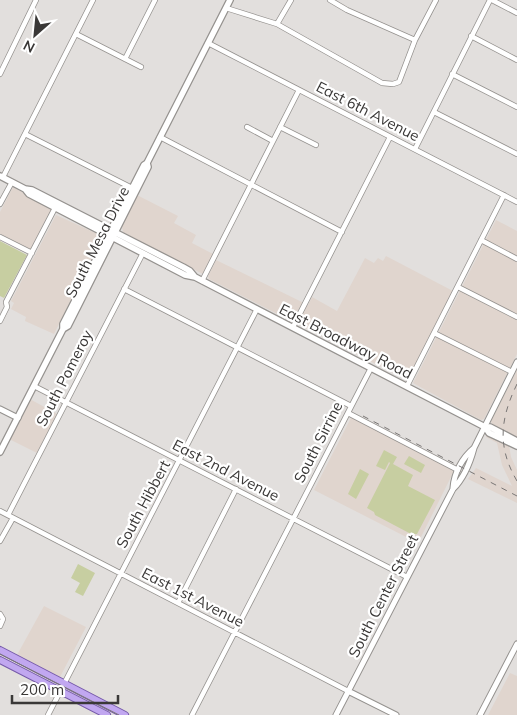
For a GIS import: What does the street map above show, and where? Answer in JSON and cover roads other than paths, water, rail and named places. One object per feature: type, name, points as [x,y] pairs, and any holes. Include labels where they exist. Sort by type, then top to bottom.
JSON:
[{"type":"main road","name":"South Mesa Drive","points":[[112,234],[132,188],[144,165],[147,163],[230,0]]},
{"type":"main road","name":"South Mesa Drive","points":[[1,447],[18,418],[63,329],[63,324],[148,168],[147,163]]},
{"type":"main road","name":"East Broadway Road","points":[[1,176],[25,189],[32,190],[185,275],[195,277],[485,427]]},
{"type":"main road","name":"East Broadway Road","points":[[25,189],[29,194],[55,208],[190,271],[195,277]]},
{"type":"main road","points":[[485,427],[490,427],[517,442]]},
{"type":"main road","points":[[485,427],[489,432],[517,446]]},
{"type":"main road","points":[[0,650],[125,715]]},
{"type":"main road","points":[[0,660],[107,715]]},
{"type":"street","points":[[0,74],[36,0]]},
{"type":"street","points":[[1,176],[25,134],[93,0]]},
{"type":"street","points":[[125,59],[155,0]]},
{"type":"street","points":[[276,24],[291,0]]},
{"type":"street","points":[[330,0],[347,10],[415,40]]},
{"type":"street","points":[[226,8],[276,24],[382,83],[393,84],[399,82],[415,40],[436,0]]},
{"type":"street","points":[[414,149],[491,0],[517,13]]},
{"type":"street","points":[[76,34],[141,67]]},
{"type":"street","points":[[471,36],[517,60]]},
{"type":"street","name":"East 6th Avenue","points":[[208,43],[517,202]]},
{"type":"street","points":[[452,74],[517,107]]},
{"type":"street","points":[[202,281],[299,90]]},
{"type":"street","points":[[434,112],[517,154]]},
{"type":"street","points":[[247,127],[273,141]]},
{"type":"street","points":[[280,127],[316,145]]},
{"type":"street","points":[[25,134],[132,188]]},
{"type":"street","points":[[160,136],[342,232]]},
{"type":"street","points":[[293,327],[390,137]]},
{"type":"street","points":[[0,204],[12,182]]},
{"type":"street","points":[[407,386],[504,195]]},
{"type":"street","points":[[0,321],[7,307],[6,302],[55,208]]},
{"type":"street","points":[[0,237],[32,253]]},
{"type":"street","points":[[481,240],[517,259]]},
{"type":"street","name":"South Pomeroy","points":[[0,541],[10,516],[66,402],[143,253]]},
{"type":"street","points":[[458,287],[517,317]]},
{"type":"street","points":[[124,289],[351,406]]},
{"type":"street","points":[[0,299],[6,302]]},
{"type":"street","name":"South Hibbert","points":[[48,715],[257,309]]},
{"type":"street","points":[[434,333],[512,372]]},
{"type":"street","name":"South Center Street","points":[[452,489],[459,482],[466,469],[474,448],[517,362]]},
{"type":"street","name":"South Sirrine","points":[[192,715],[371,368]]},
{"type":"street","name":"East 2nd Avenue","points":[[34,386],[407,576]]},
{"type":"street","points":[[0,409],[18,418]]},
{"type":"street","points":[[348,413],[458,470]]},
{"type":"street","name":"South Center Street","points":[[336,715],[452,489],[458,470],[466,455],[474,448]]},
{"type":"street","points":[[178,603],[236,489]]},
{"type":"street","name":"East 1st Avenue","points":[[0,511],[348,691]]},
{"type":"street","points":[[0,614],[3,619],[0,626]]},
{"type":"street","points":[[480,715],[517,644]]},
{"type":"street","points":[[348,691],[396,715]]},
{"type":"tram line","points":[[0,654],[119,715]]},
{"type":"railway","points":[[517,384],[507,409],[503,433],[506,456],[517,481]]},
{"type":"railway","points":[[363,416],[517,496]]}]
